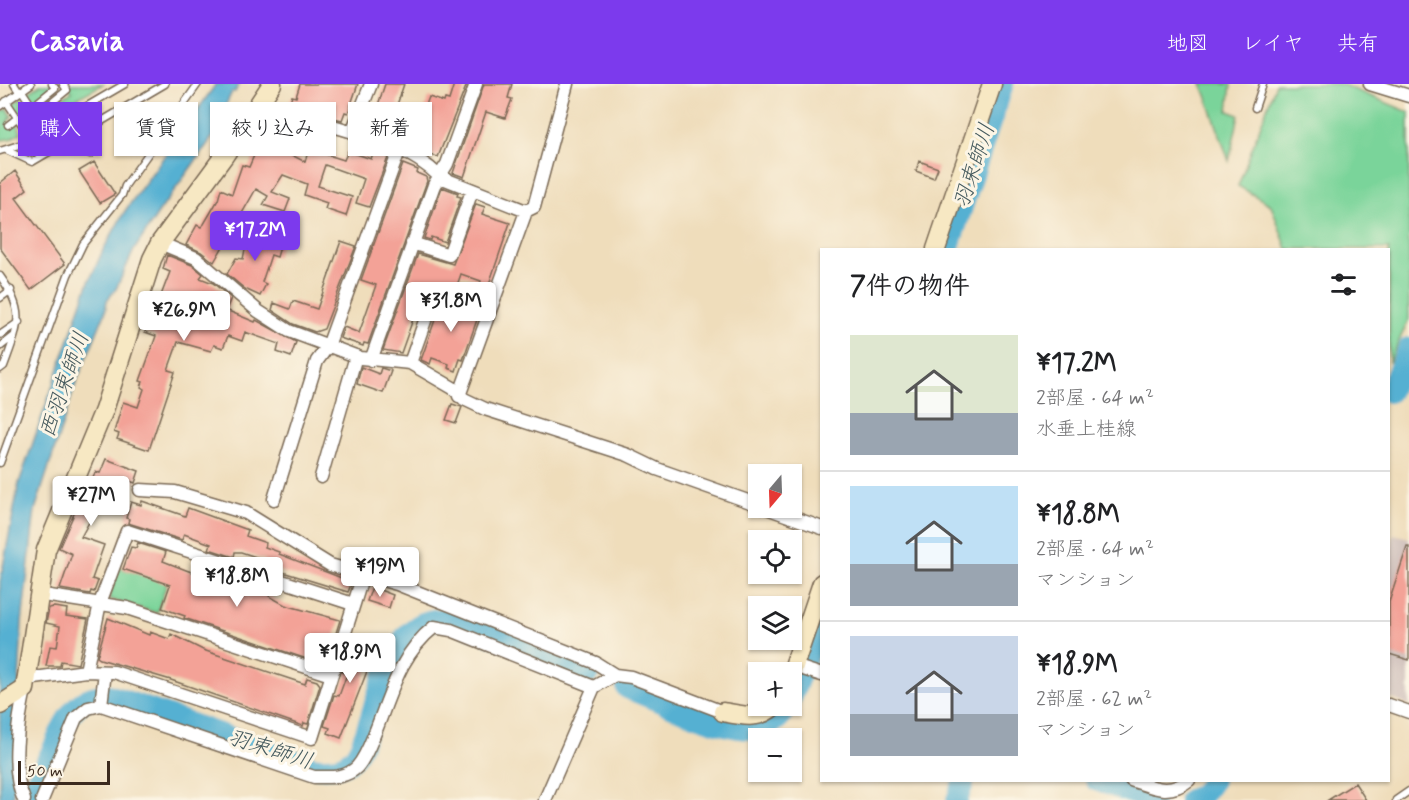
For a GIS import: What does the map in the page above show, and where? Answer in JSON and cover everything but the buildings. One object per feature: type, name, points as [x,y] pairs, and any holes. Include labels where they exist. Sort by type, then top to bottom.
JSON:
[{"type":"main road","points":[[0,705],[24,687],[37,594],[46,550],[104,410],[142,285],[160,243],[224,156],[272,84]]},
{"type":"main road","points":[[936,248],[993,84]]},
{"type":"main road","points":[[795,662],[820,589]]},
{"type":"main road","points":[[723,712],[745,717],[753,716]]},
{"type":"street","points":[[364,102],[371,84]]},
{"type":"street","points":[[371,360],[412,243],[476,84]]},
{"type":"street","points":[[459,396],[526,211],[534,207],[567,84]]},
{"type":"street","points":[[1371,84],[1409,96]]},
{"type":"street","points":[[274,499],[317,361],[328,346],[397,156]]},
{"type":"street","points":[[413,156],[429,166],[440,177],[526,211]]},
{"type":"street","points":[[412,243],[449,255],[472,191]]},
{"type":"street","points":[[160,243],[196,258],[258,311],[289,331],[371,360],[410,363],[453,387],[459,396],[485,409],[628,455],[657,469],[748,501]]},
{"type":"street","points":[[410,363],[432,300]]},
{"type":"street","points":[[321,477],[356,356]]},
{"type":"street","points":[[140,490],[175,492],[246,513],[330,565],[397,584],[596,663],[615,675],[631,677],[723,712]]},
{"type":"street","points":[[795,518],[818,526]]},
{"type":"street","points":[[86,670],[100,603],[126,531],[353,604]]},
{"type":"street","points":[[24,800],[18,787],[17,775],[19,717],[24,687],[86,670],[114,672],[312,738],[363,575]]},
{"type":"street","points":[[37,594],[127,609],[331,675]]},
{"type":"street","points":[[42,800],[76,718],[88,708],[101,705],[314,777],[339,777],[357,768],[368,750],[402,663],[417,641],[434,627],[451,630],[594,687]]},
{"type":"street","points":[[802,671],[820,675]]},
{"type":"street","points":[[101,705],[105,672]]},
{"type":"street","points":[[545,800],[594,687],[615,675]]},
{"type":"street","points":[[1390,705],[1409,712]]},
{"type":"street","points":[[1137,782],[1162,791],[1180,787],[1186,782]]},
{"type":"lane","points":[[14,84],[29,102]]},
{"type":"lane","points":[[8,125],[17,118],[3,103],[32,84]]},
{"type":"lane","points":[[39,102],[55,88],[52,84]]},
{"type":"lane","points":[[52,102],[67,90],[63,84]]},
{"type":"lane","points":[[94,102],[125,84]]},
{"type":"lane","points":[[134,102],[165,84]]},
{"type":"lane","points":[[184,102],[198,84]]},
{"type":"lane","points":[[1255,108],[1263,84]]},
{"type":"lane","points":[[3,151],[18,144]]},
{"type":"lane","points":[[3,151],[32,162],[42,156]]},
{"type":"lane","points":[[0,463],[73,264],[83,244],[117,202],[125,186],[146,156]]},
{"type":"lane","points":[[0,276],[10,290],[19,322],[4,366],[0,369]]},
{"type":"lane","points":[[0,298],[10,290]]},
{"type":"lane","points":[[0,335],[19,322]]},
{"type":"lane","points":[[0,347],[15,336]]},
{"type":"lane","points":[[1396,800],[1409,791]]},
{"type":"shaded area","points":[[1394,534],[1409,538],[1409,705],[1390,698],[1390,551]]},
{"type":"green space","points":[[41,84],[51,84],[53,88],[36,100],[37,102],[33,102],[27,94]]},
{"type":"green space","points":[[67,84],[103,84],[71,102],[55,102],[72,92]]},
{"type":"green space","points":[[1202,84],[1231,84],[1228,111],[1239,115],[1229,161]]},
{"type":"green space","points":[[1276,84],[1341,84],[1409,112],[1409,319],[1390,361],[1390,248],[1287,248],[1271,205],[1238,186]]},
{"type":"green space","points":[[21,98],[26,102],[18,102],[18,114],[13,108],[14,103]]},
{"type":"green space","points":[[7,109],[12,116],[7,123],[10,127],[18,124],[18,135],[10,139],[0,140],[0,112]]},
{"type":"green space","points":[[118,567],[167,583],[157,613],[109,599]]},
{"type":"water","name":"西羽束師川","points":[[216,84],[239,84],[227,102],[210,102],[210,141],[134,250],[116,289],[107,300],[105,313],[76,383],[35,510],[22,623],[13,800],[0,800],[0,582],[19,483],[88,284],[103,250],[125,211],[164,156],[198,156],[198,109]]},
{"type":"waterway","name":"羽束師川","points":[[948,248],[1003,84]]},
{"type":"waterway","points":[[1390,390],[1409,348]]},
{"type":"waterway","name":"羽束師川","points":[[802,669],[820,619]]},
{"type":"waterway","name":"羽束師川","points":[[28,799],[67,720],[79,705],[97,696],[108,695],[313,767],[328,768],[344,765],[355,756],[360,748],[394,654],[416,627],[432,620],[451,620],[589,673]]},
{"type":"waterway","name":"羽束師川","points":[[627,688],[710,721],[743,729],[761,728],[781,716]]},
{"type":"waterway","points":[[957,800],[963,782]]},
{"type":"waterway","points":[[1102,782],[1153,800]]},
{"type":"waterway","points":[[1190,800],[1202,795],[1212,782]]}]
